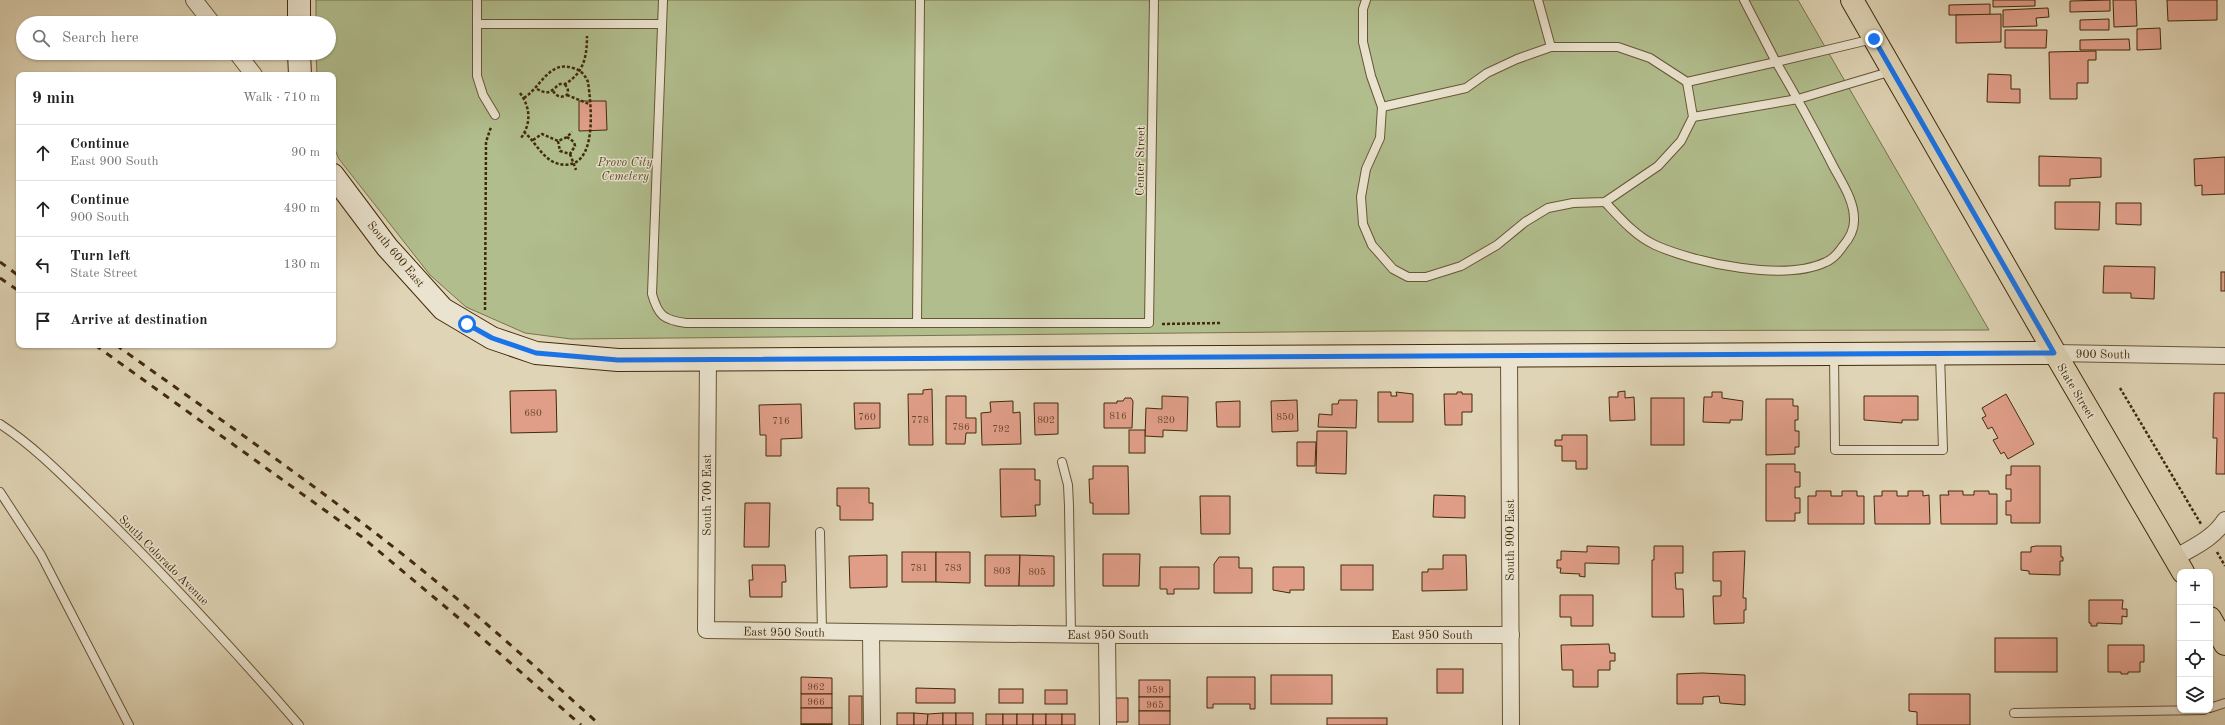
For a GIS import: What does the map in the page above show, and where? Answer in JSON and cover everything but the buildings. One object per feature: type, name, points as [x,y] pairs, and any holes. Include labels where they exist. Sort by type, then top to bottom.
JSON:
[{"type":"main road","name":"State Street","points":[[1857,1],[1874,39],[1892,71],[2054,353],[2179,565]]},
{"type":"main road","points":[[2213,623],[2225,644]]},
{"type":"street","points":[[194,0],[207,16]]},
{"type":"street","points":[[299,0],[299,16]]},
{"type":"street","points":[[242,60],[252,72]]},
{"type":"street","points":[[299,60],[300,72]]},
{"type":"street","name":"South 600 East","points":[[336,179],[387,247],[443,309],[492,338],[536,353],[618,360],[708,359]]},
{"type":"street","name":"900 South","points":[[708,359],[2054,353],[2225,356]]},
{"type":"street","name":"South 900 East","points":[[1509,355],[1511,725]]},
{"type":"street","name":"South 700 East","points":[[706,630],[708,359]]},
{"type":"street","points":[[2179,565],[2219,530],[2225,520]]},
{"type":"street","name":"East 950 South","points":[[706,630],[1107,635],[1511,635]]},
{"type":"street","points":[[870,633],[872,725]]},
{"type":"street","points":[[1107,635],[1108,725]]},
{"type":"lane","points":[[477,0],[477,76],[483,95],[495,115]]},
{"type":"lane","points":[[663,0],[652,294],[656,309],[663,317],[671,321],[686,323],[1149,322]]},
{"type":"lane","points":[[917,323],[920,0]]},
{"type":"lane","name":"Center Street","points":[[1149,322],[1154,0]]},
{"type":"lane","points":[[1366,0],[1362,42],[1371,76],[1382,107],[1380,138],[1366,169],[1362,190],[1364,224],[1372,244],[1393,269],[1408,277],[1426,277],[1461,266],[1497,245],[1524,222],[1548,208],[1573,203],[1605,202],[1658,166],[1681,141],[1693,117],[1687,82]]},
{"type":"lane","points":[[1538,0],[1551,47]]},
{"type":"lane","points":[[1605,202],[1630,228],[1654,245],[1695,259],[1732,267],[1773,270],[1806,269],[1827,262],[1837,253],[1850,237],[1854,222],[1851,200],[1798,98],[1776,62],[1744,0]]},
{"type":"lane","points":[[478,24],[662,24]]},
{"type":"lane","points":[[1382,107],[1447,94],[1466,88],[1486,73],[1517,59],[1551,47],[1618,47],[1650,58],[1687,82],[1874,39]]},
{"type":"lane","points":[[1693,117],[1798,98],[1892,71]]},
{"type":"lane","points":[[1834,354],[1835,450],[1943,450],[1940,354]]},
{"type":"lane","name":"South Colorado Avenue","points":[[0,424],[40,455],[144,555],[216,630],[299,725]]},
{"type":"lane","points":[[1062,462],[1068,486],[1071,634]]},
{"type":"lane","points":[[0,492],[41,555],[129,725]]},
{"type":"lane","points":[[820,532],[822,632]]},
{"type":"lane","points":[[2213,707],[2225,704]]},
{"type":"lane","points":[[2014,713],[2177,710]]},
{"type":"path","points":[[537,88],[543,92],[553,91],[560,84],[565,84],[580,71],[587,55],[586,24]]},
{"type":"path","points":[[524,98],[537,88],[551,70],[558,67],[567,66],[580,71],[588,82],[590,134],[586,152],[574,164],[558,164],[550,160],[533,140],[524,133]]},
{"type":"path","points":[[565,84],[568,90],[567,95]]},
{"type":"path","points":[[553,91],[559,97],[567,95],[589,104]]},
{"type":"path","points":[[520,93],[524,98],[529,119],[521,138]]},
{"type":"path","points":[[485,310],[486,142],[495,115]]},
{"type":"path","points":[[533,140],[542,134],[558,141],[567,137],[572,132]]},
{"type":"path","points":[[567,137],[574,142],[575,146],[570,154]]},
{"type":"path","points":[[558,141],[560,150],[570,154],[576,170]]},
{"type":"path","points":[[1149,322],[1167,325],[1221,323]]},
{"type":"path","points":[[2120,388],[2225,566]]},
{"type":"green space","name":"Provo City Cemetery","points":[[316,0],[1798,0],[1989,330],[1389,331],[571,339],[525,333],[466,307],[430,275],[339,159],[336,152],[336,72],[317,72],[316,60],[336,60],[336,16],[316,16]]},
{"type":"railway","points":[[0,262],[16,274]]},
{"type":"railway","points":[[0,278],[16,289]]},
{"type":"railway","points":[[99,348],[362,537],[473,630],[581,725]]},
{"type":"railway","points":[[120,348],[265,451],[375,533],[483,621],[600,725]]},
{"type":"route","points":[[467,324],[492,338],[536,353],[618,360],[2054,353],[1874,39]]}]
